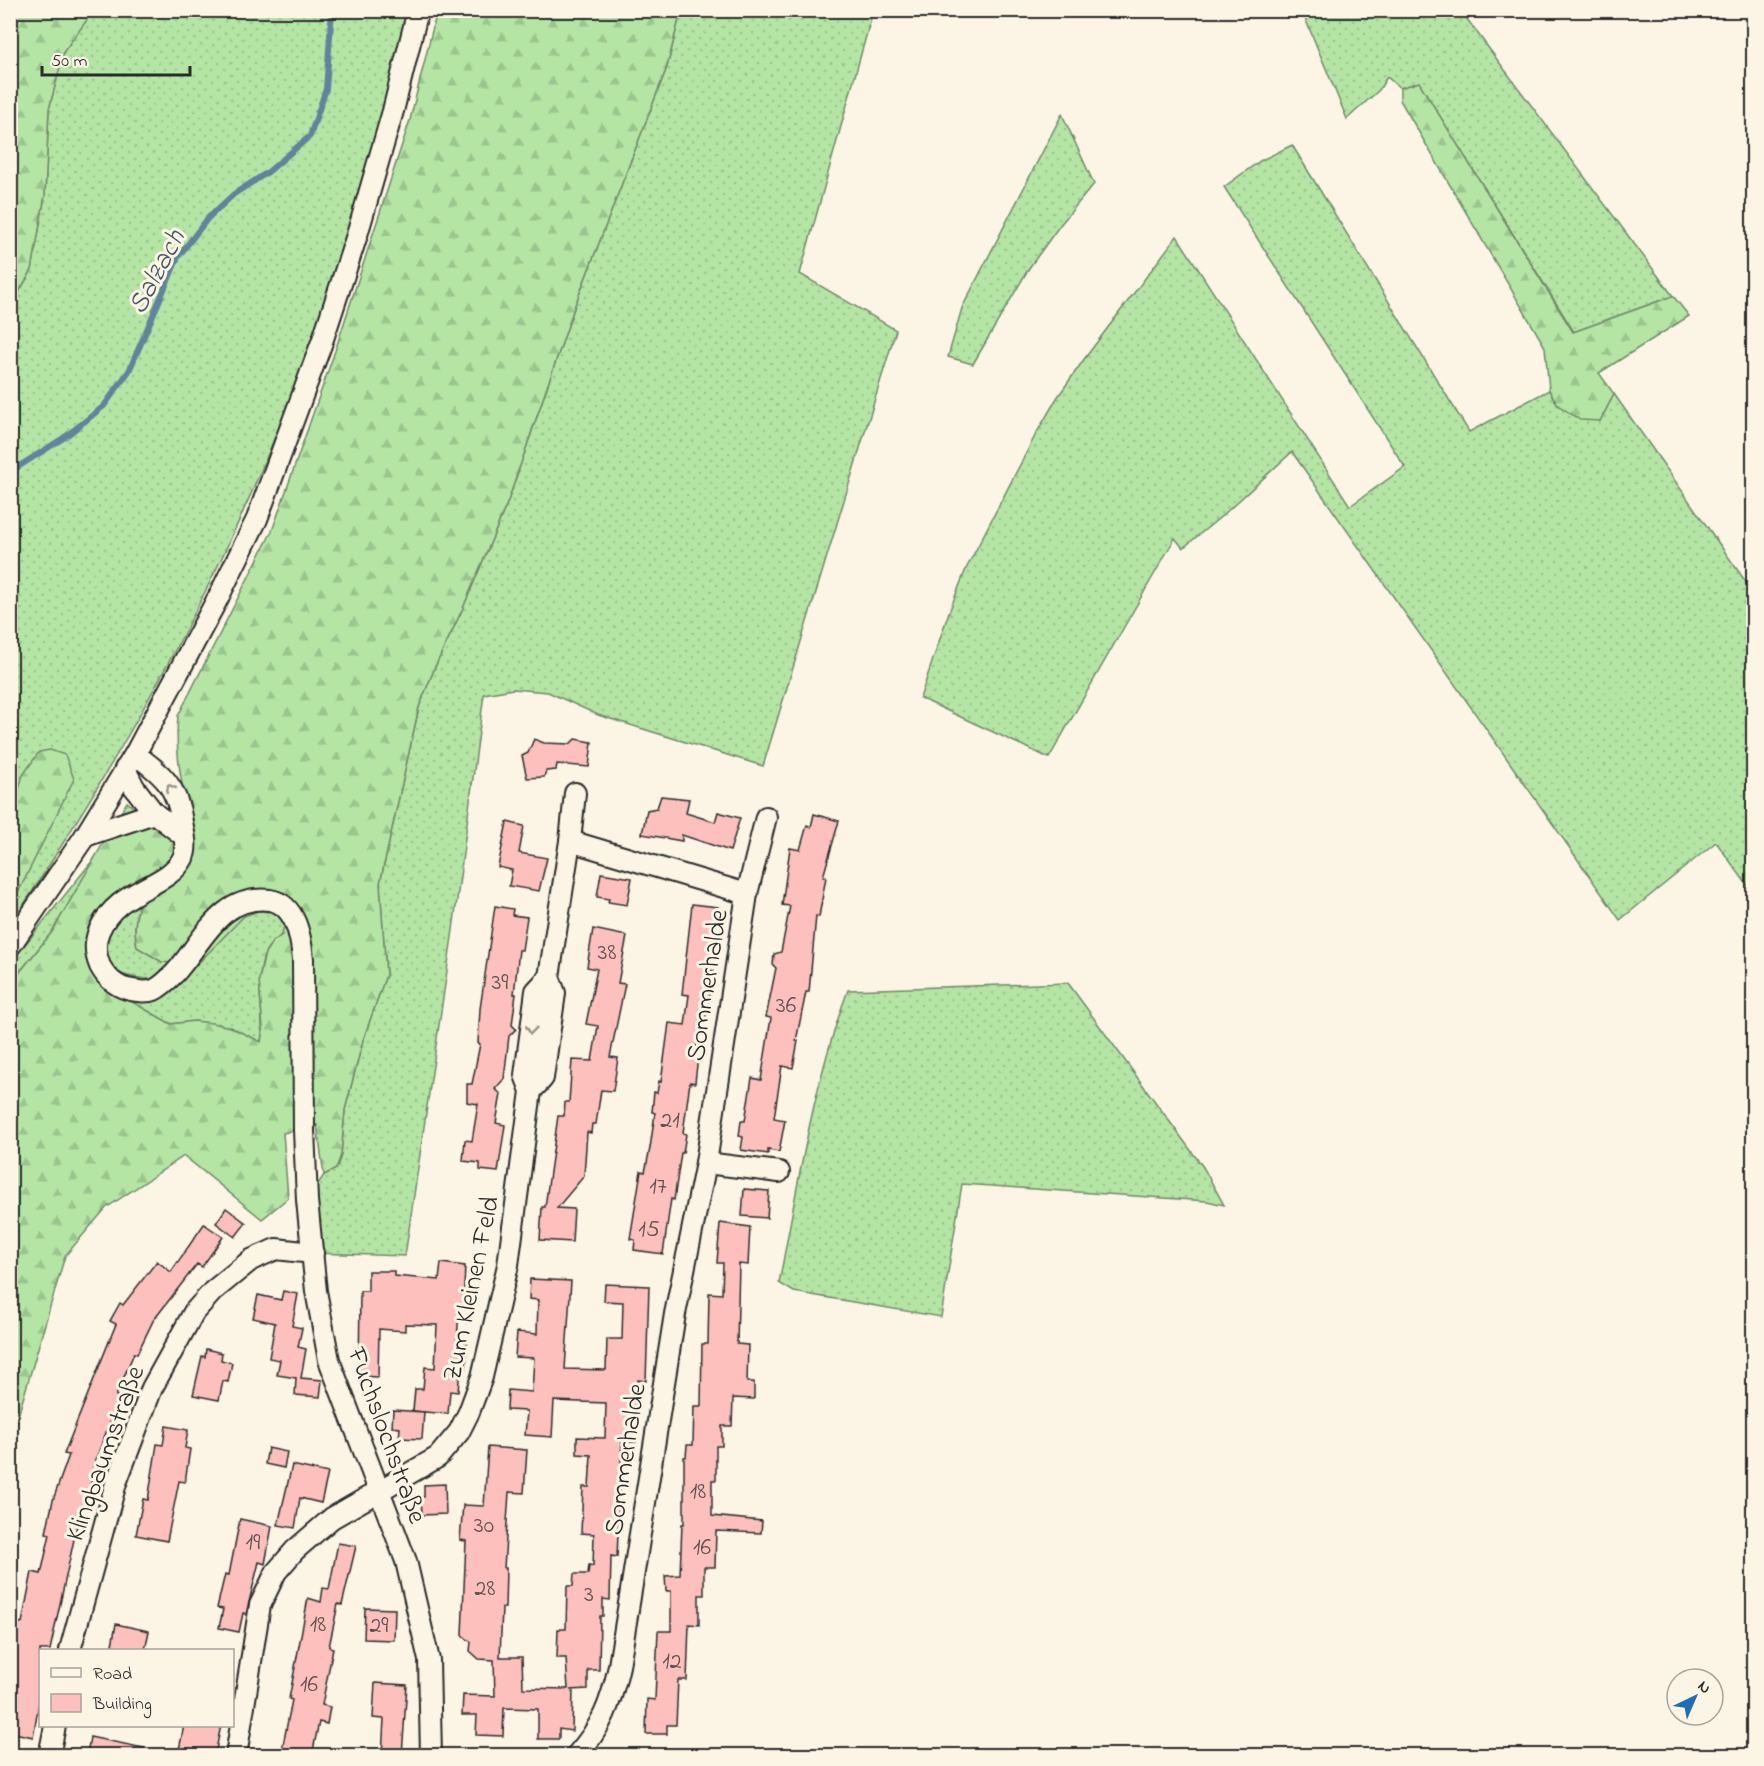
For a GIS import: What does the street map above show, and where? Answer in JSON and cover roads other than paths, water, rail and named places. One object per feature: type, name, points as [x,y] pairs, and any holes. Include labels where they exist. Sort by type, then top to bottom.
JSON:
[{"type":"street","points":[[10,946],[85,836],[130,762],[219,596],[257,519],[322,342],[357,235],[393,111],[418,10]]},
{"type":"street","points":[[130,762],[134,787],[154,813],[184,836]]},
{"type":"street","points":[[130,762],[157,771],[170,784],[180,810],[184,836]]},
{"type":"street","name":"Zum Kleinen Feld","points":[[236,1755],[260,1605],[276,1572],[295,1550],[332,1518],[438,1456],[459,1432],[482,1377],[507,1265],[531,1091],[525,1075],[536,991],[549,977],[575,793]]},
{"type":"street","points":[[85,836],[154,813]]},
{"type":"street","name":"Sommerhalde","points":[[576,1755],[600,1722],[614,1688],[673,1325],[706,1163],[747,894],[766,817]]},
{"type":"street","name":"Fuchslochstraße","points":[[184,836],[185,848],[179,863],[168,874],[114,907],[104,918],[97,936],[95,953],[102,969],[112,981],[123,988],[140,992],[154,990],[168,980],[183,964],[211,926],[228,909],[241,902],[260,899],[277,901],[294,919],[301,942],[304,984],[304,1130],[307,1200],[316,1291],[329,1360],[406,1561],[429,1660],[431,1755]]},
{"type":"street","points":[[570,841],[747,894]]},
{"type":"street","points":[[706,1163],[778,1172]]},
{"type":"street","name":"Klingbaumstraße","points":[[70,1649],[116,1482],[152,1388],[194,1312],[213,1291],[250,1260],[276,1249],[313,1253]]},
{"type":"street","points":[[49,1755],[55,1727]]},
{"type":"waterway","name":"Salzach","points":[[10,472],[65,437],[104,406],[129,371],[178,257],[208,218],[234,194],[268,172],[310,136],[326,89],[332,10]]}]
